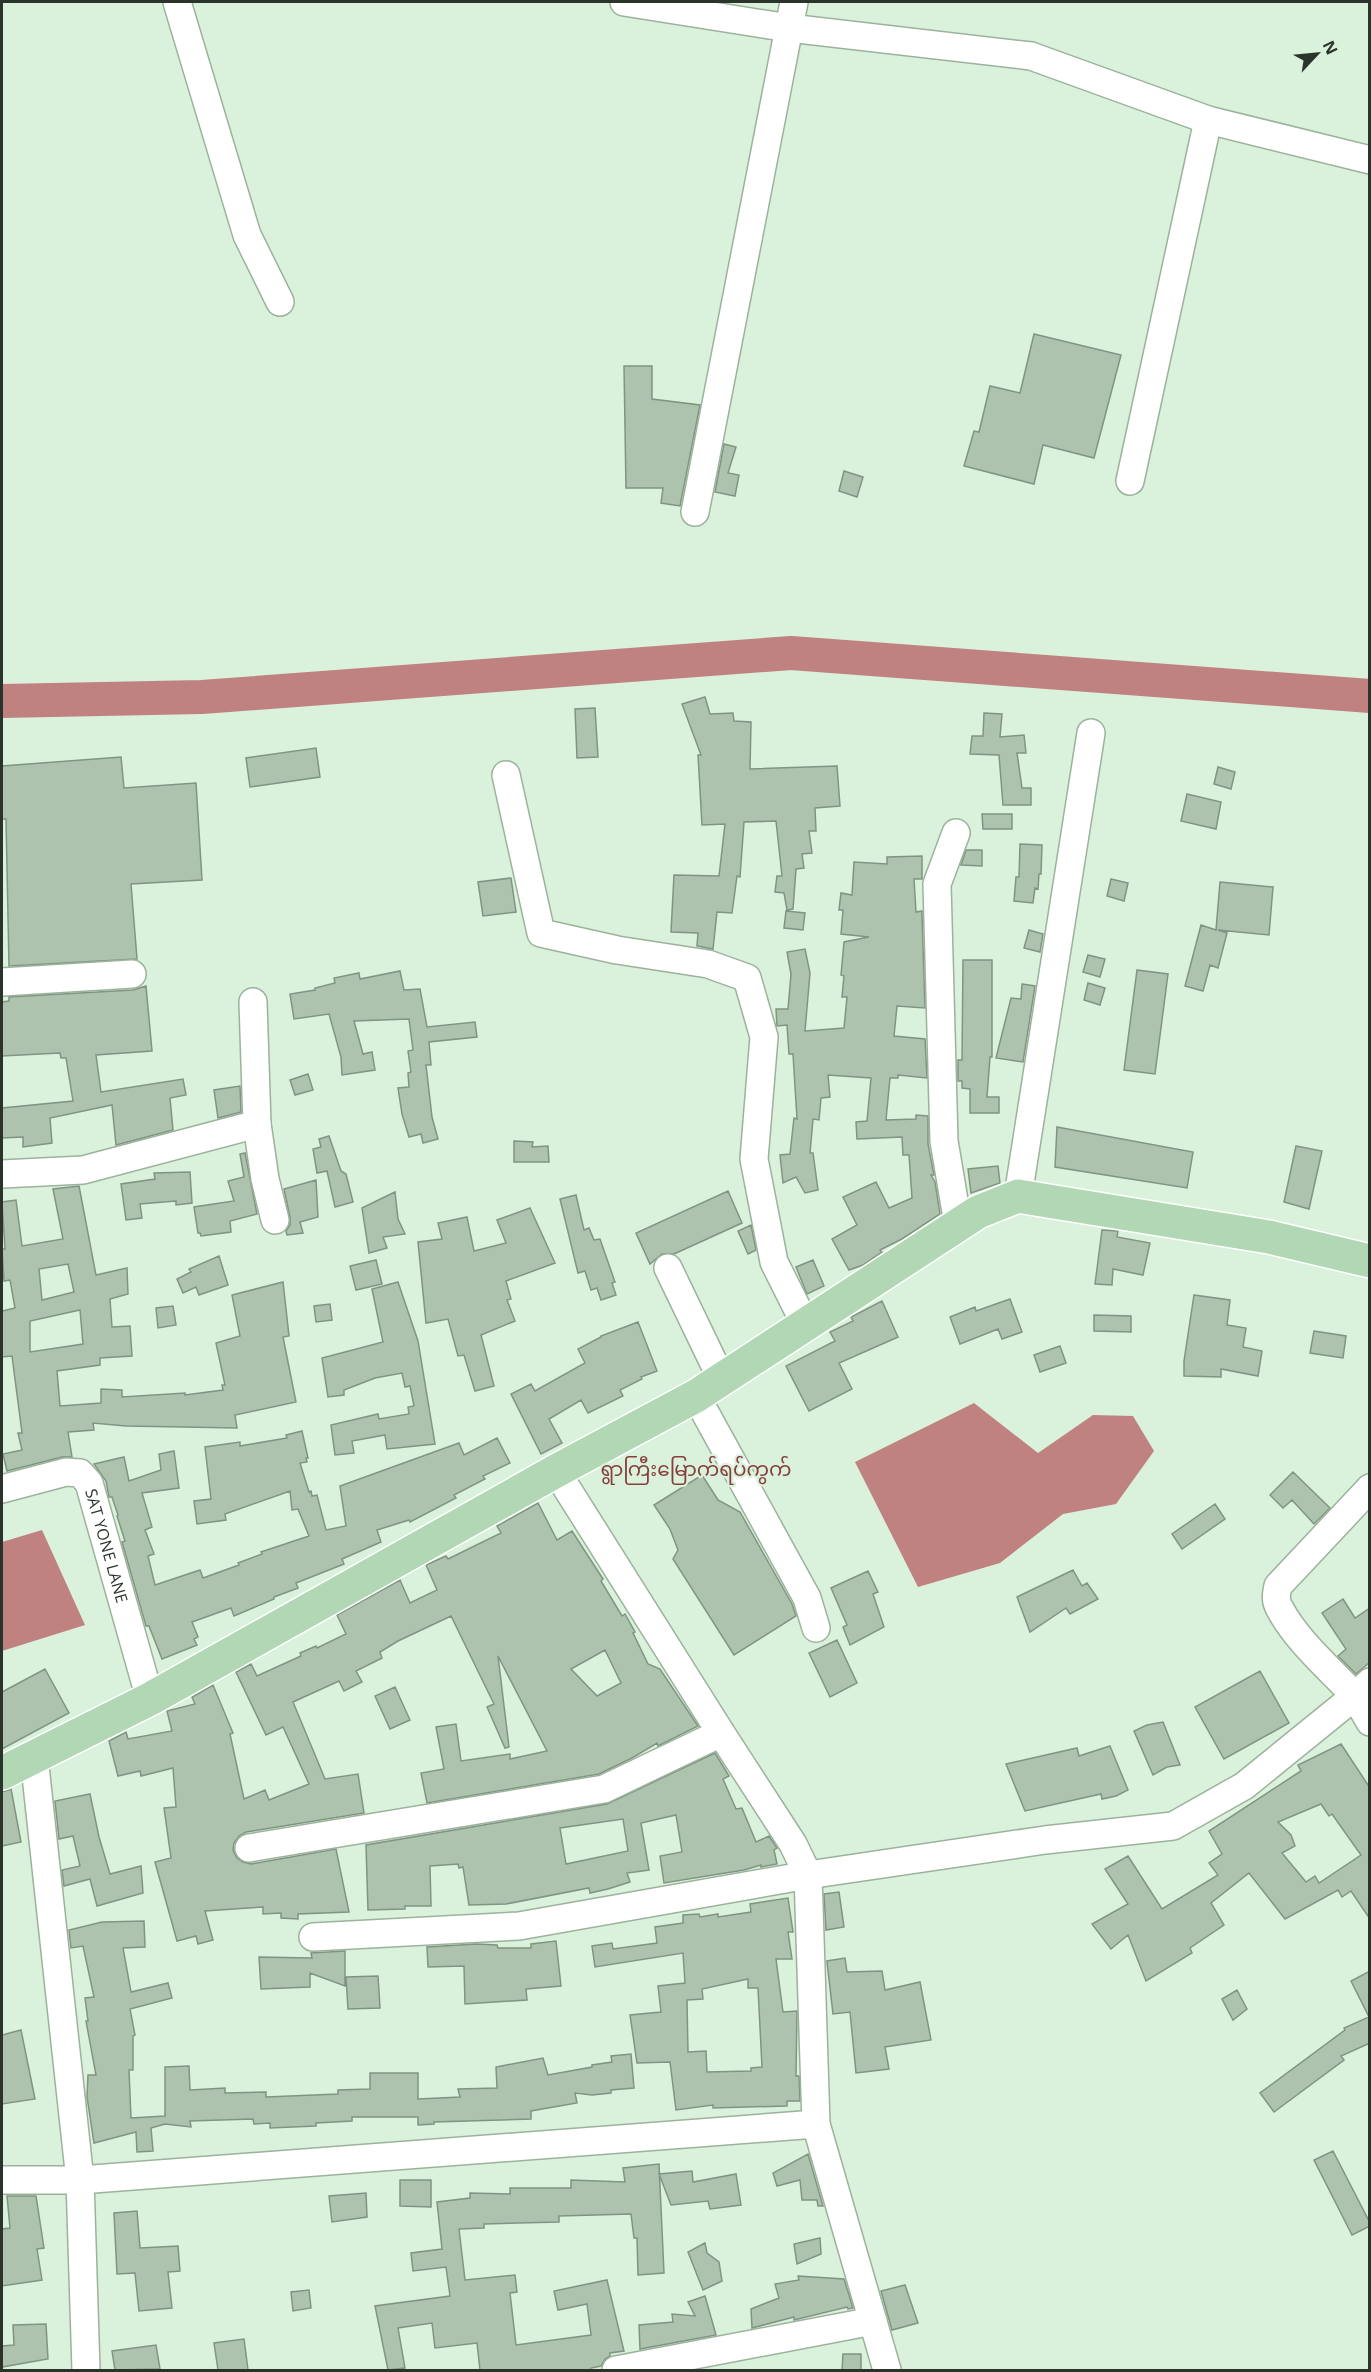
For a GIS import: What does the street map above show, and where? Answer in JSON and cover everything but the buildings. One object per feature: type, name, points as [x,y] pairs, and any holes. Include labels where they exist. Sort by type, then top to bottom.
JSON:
[{"type":"main road","points":[[2,1773],[150,1699],[708,1387],[958,1224],[978,1212],[1018,1196],[1269,1236],[1370,1261]]},
{"type":"street","points":[[177,2],[247,235],[280,302]]},
{"type":"street","points":[[624,2],[721,9],[789,28],[1030,56],[1208,120],[1370,160]]},
{"type":"street","points":[[695,512],[794,2]]},
{"type":"street","points":[[1130,481],[1208,120]]},
{"type":"street","points":[[1018,1196],[1091,733]]},
{"type":"street","points":[[506,775],[541,933],[617,950],[708,964],[747,978],[764,1037],[754,1159],[774,1262],[805,1324]]},
{"type":"street","points":[[956,833],[937,884],[944,1141],[958,1224]]},
{"type":"street","points":[[2,982],[132,974]]},
{"type":"street","points":[[253,1002],[257,1124],[265,1179],[275,1220]]},
{"type":"street","points":[[2,1174],[83,1170],[257,1124]]},
{"type":"street","points":[[668,1268],[708,1387],[807,1598],[816,1628]]},
{"type":"street","points":[[556,1471],[721,1733],[794,1844],[807,1875],[816,2124],[887,2370]]},
{"type":"street","name":"SAT YONE LANE","points":[[2,1489],[66,1472],[80,1473],[90,1483],[150,1699]]},
{"type":"street","points":[[1370,1488],[1278,1586],[1275,1596],[1279,1608],[1296,1632],[1362,1689],[1370,1722]]},
{"type":"street","points":[[313,1937],[519,1926],[807,1875],[1045,1840],[1173,1826],[1244,1786],[1362,1689]]},
{"type":"street","points":[[249,1848],[604,1789],[721,1733]]},
{"type":"street","points":[[34,1757],[80,2180],[86,2370]]},
{"type":"street","points":[[2,2180],[80,2180],[816,2124]]},
{"type":"street","points":[[616,2370],[873,2321]]},
{"type":"shaded area","points":[[974,1403],[1038,1453],[1093,1415],[1133,1416],[1154,1451],[1116,1504],[1063,1514],[1000,1563],[918,1587],[855,1462]]},
{"type":"shaded area","points":[[42,1530],[85,1625],[2,1651],[2,1542]]},
{"type":"waterway","points":[[2,701],[202,697],[791,653],[1370,696]]},
{"type":"district","name":"ရွာကြီးမြောက်ရပ်ကွက်","points":[[696,1468]]}]
